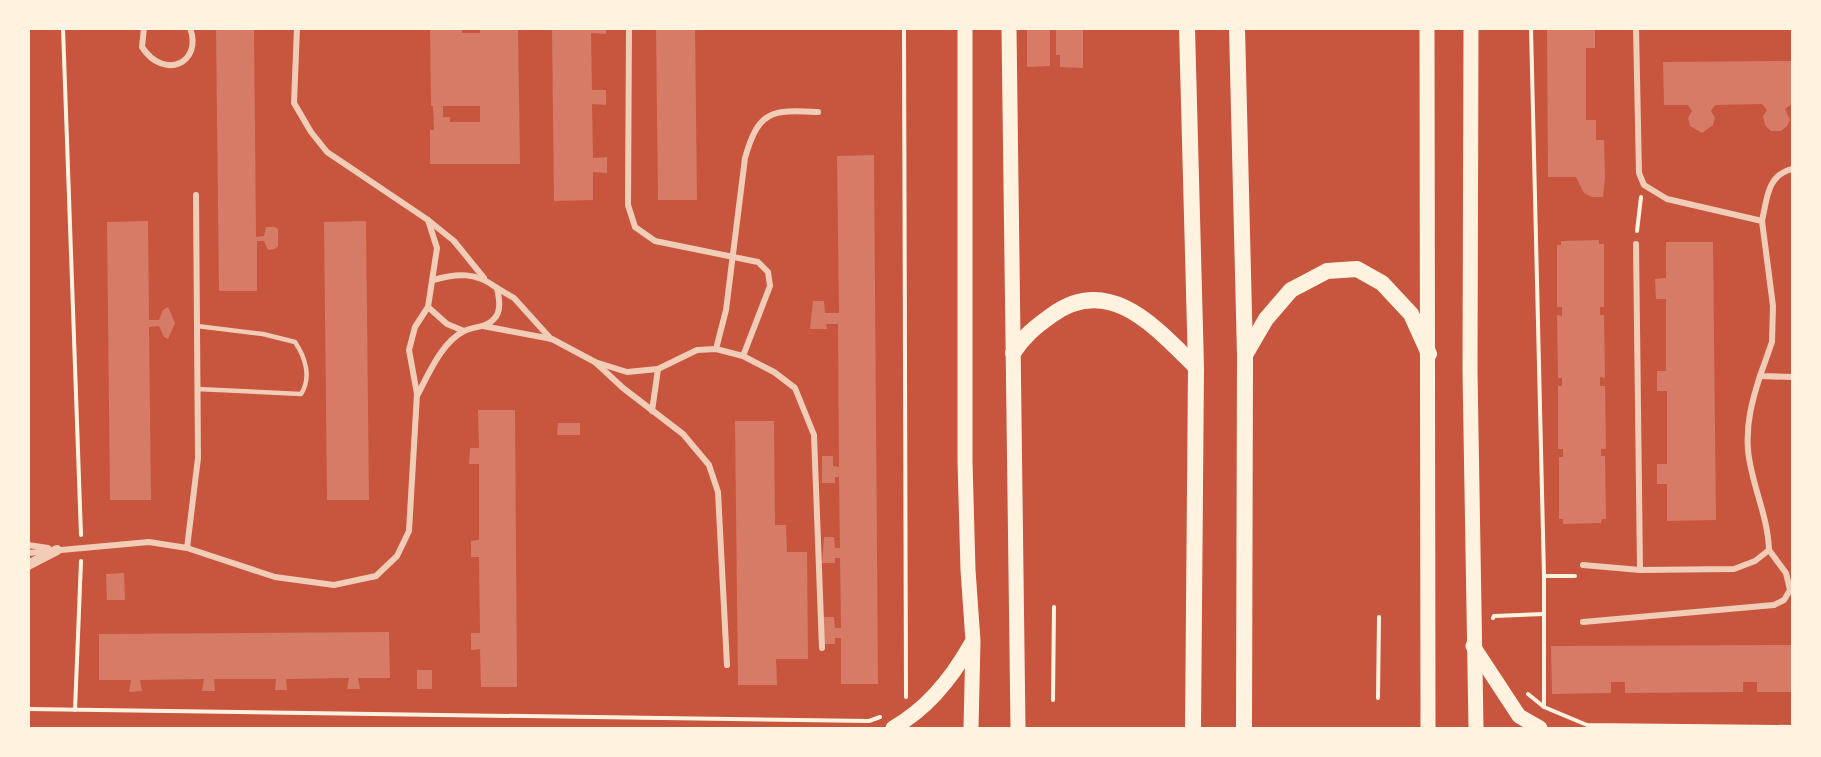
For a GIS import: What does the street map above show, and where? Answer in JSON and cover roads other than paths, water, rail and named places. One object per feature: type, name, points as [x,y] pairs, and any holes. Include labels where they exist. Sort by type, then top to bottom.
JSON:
[{"type":"highway","points":[[1187,28],[1196,367],[1193,729]]},
{"type":"highway","points":[[1237,28],[1245,355],[1244,729]]},
{"type":"highway","points":[[1245,355],[1266,319],[1291,290],[1327,271],[1357,269],[1382,283],[1411,314],[1429,354]]},
{"type":"highway","points":[[1013,354],[1024,335],[1058,310],[1087,300],[1116,302],[1148,321],[1196,367]]},
{"type":"main road","points":[[965,28],[965,461],[968,570],[973,641],[971,729]]},
{"type":"main road","points":[[1009,28],[1018,729]]},
{"type":"main road","points":[[1427,28],[1428,729]]},
{"type":"main road","points":[[1471,28],[1470,371],[1476,729]]},
{"type":"main road","points":[[892,721],[916,715],[948,680],[973,641]]},
{"type":"main road","points":[[1473,645],[1519,716],[1540,729]]},
{"type":"street","points":[[144,28],[142,47],[150,60],[164,66],[176,65],[186,59],[192,49],[193,37],[189,28]]},
{"type":"street","points":[[297,28],[294,103],[311,132],[327,152],[428,220],[454,241],[484,278],[514,298],[552,339]]},
{"type":"street","points":[[629,28],[628,205],[635,227],[655,241],[758,262],[768,272],[770,286],[743,356]]},
{"type":"street","points":[[1636,28],[1639,173],[1644,185],[1667,199],[1762,221]]},
{"type":"street","points":[[716,349],[726,310],[745,158],[750,138],[762,119],[782,110],[819,112]]},
{"type":"street","points":[[1582,622],[1774,605],[1784,600],[1790,590],[1786,573],[1769,550],[1768,526],[1748,451],[1748,414],[1772,342],[1773,318],[1762,221],[1769,186],[1777,175],[1792,169]]},
{"type":"street","points":[[187,548],[198,458],[196,195]]},
{"type":"street","points":[[28,553],[81,546],[149,542],[187,548],[275,577],[334,585],[376,576],[397,556],[409,531],[417,394],[409,350],[415,327],[428,307],[433,280],[437,248],[428,220]]},
{"type":"street","points":[[1636,244],[1640,570]]},
{"type":"street","points":[[433,280],[456,273],[484,278]]},
{"type":"street","points":[[417,394],[440,354],[464,331],[483,326],[495,319],[500,305],[497,288]]},
{"type":"street","points":[[428,307],[447,324],[464,331]]},
{"type":"street","points":[[483,326],[552,339],[595,362],[627,372],[658,369],[697,350],[716,349],[743,356],[774,372],[795,388],[814,435],[822,648]]},
{"type":"street","points":[[595,362],[652,411],[683,434],[709,465],[718,492],[727,665]]},
{"type":"street","points":[[652,411],[658,369]]},
{"type":"street","points":[[1760,376],[1792,377]]},
{"type":"street","points":[[28,545],[57,550]]},
{"type":"street","points":[[28,565],[57,550]]},
{"type":"street","points":[[1583,566],[1640,570],[1734,569],[1755,561],[1769,550]]},
{"type":"lane","points":[[196,326],[263,334],[295,342],[302,353],[307,374],[305,387],[301,394],[197,389]]}]
